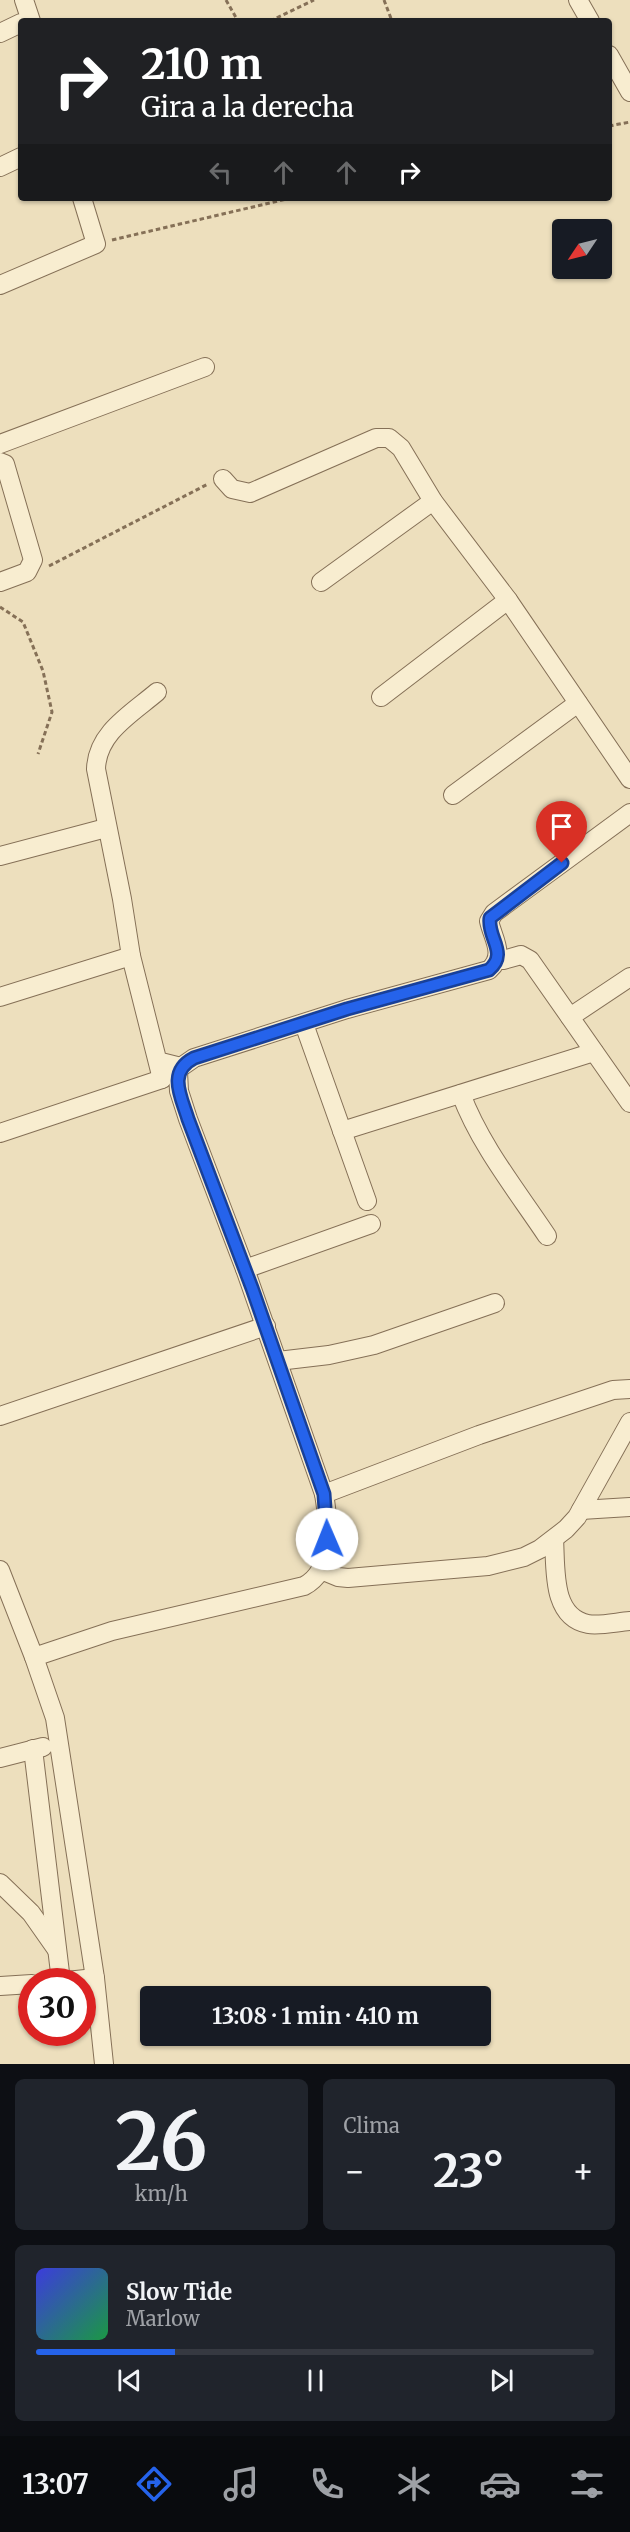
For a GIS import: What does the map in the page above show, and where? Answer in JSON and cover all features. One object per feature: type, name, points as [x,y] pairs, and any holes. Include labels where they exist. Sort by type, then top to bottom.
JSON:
[{"type":"street","points":[[24,0],[27,18]]},
{"type":"street","points":[[578,0],[588,18]]},
{"type":"street","points":[[0,33],[18,25]]},
{"type":"street","points":[[612,60],[630,92]]},
{"type":"street","points":[[0,167],[18,158]]},
{"type":"street","points":[[0,285],[96,244],[83,201]]},
{"type":"street","points":[[0,444],[205,367]]},
{"type":"street","points":[[223,479],[232,489],[250,493],[382,437],[393,440],[401,448],[433,501],[508,600],[630,779]]},
{"type":"street","points":[[0,462],[5,464],[32,556],[30,569],[0,582]]},
{"type":"street","points":[[321,582],[433,501]]},
{"type":"street","points":[[381,697],[508,600]]},
{"type":"street","points":[[157,692],[111,730],[98,751],[96,770],[131,956],[162,1079]]},
{"type":"street","points":[[453,795],[578,703]]},
{"type":"street","points":[[34,1657],[112,1631],[304,1586],[311,1582],[321,1570],[327,1539],[324,1494],[266,1326],[188,1119],[179,1090],[178,1072],[181,1067],[194,1058],[347,1009],[484,972],[494,965],[497,959],[497,945],[489,921],[494,913],[630,813]]},
{"type":"street","points":[[0,856],[106,828]]},
{"type":"street","points":[[497,959],[503,960],[520,955],[530,960],[630,1103]]},
{"type":"street","points":[[0,997],[131,956]]},
{"type":"street","points":[[570,1017],[630,977]]},
{"type":"street","points":[[304,1024],[367,1201]]},
{"type":"street","points":[[342,1131],[594,1052]]},
{"type":"street","points":[[162,1079],[161,1062],[181,1067]]},
{"type":"street","points":[[0,1133],[162,1079]]},
{"type":"street","points":[[461,1094],[468,1113],[480,1134],[547,1236]]},
{"type":"street","points":[[245,1269],[371,1224]]},
{"type":"street","points":[[278,1361],[374,1345],[495,1303]]},
{"type":"street","points":[[0,1416],[266,1326]]},
{"type":"street","points":[[324,1494],[480,1435],[613,1390],[630,1389]]},
{"type":"street","points":[[321,1570],[338,1577],[348,1578],[488,1566],[524,1557],[554,1539],[566,1529],[581,1510],[630,1422]]},
{"type":"street","points":[[581,1510],[630,1507]]},
{"type":"street","points":[[554,1539],[559,1596],[572,1618],[589,1624],[630,1621]]},
{"type":"street","points":[[0,1570],[55,1718],[93,1968]]},
{"type":"street","points":[[0,1758],[59,1742]]},
{"type":"street","points":[[33,1749],[59,1968]]},
{"type":"street","points":[[0,1883],[31,1913],[58,1952]]},
{"type":"street","points":[[0,1986],[18,1985]]},
{"type":"street","points":[[96,1988],[104,2064]]},
{"type":"path","points":[[226,0],[235,18]]},
{"type":"path","points":[[276,18],[314,0]]},
{"type":"path","points":[[384,0],[391,18]]},
{"type":"path","points":[[612,125],[630,122]]},
{"type":"path","points":[[96,244],[276,201]]},
{"type":"path","points":[[30,569],[45,568],[212,482],[223,479]]},
{"type":"path","points":[[0,607],[23,622],[43,671],[52,712],[38,754]]},
{"type":"route","points":[[327,1539],[324,1494],[252,1288],[188,1119],[179,1090],[178,1072],[194,1058],[347,1009],[489,970],[499,953],[490,928],[490,918],[562,863]]}]
